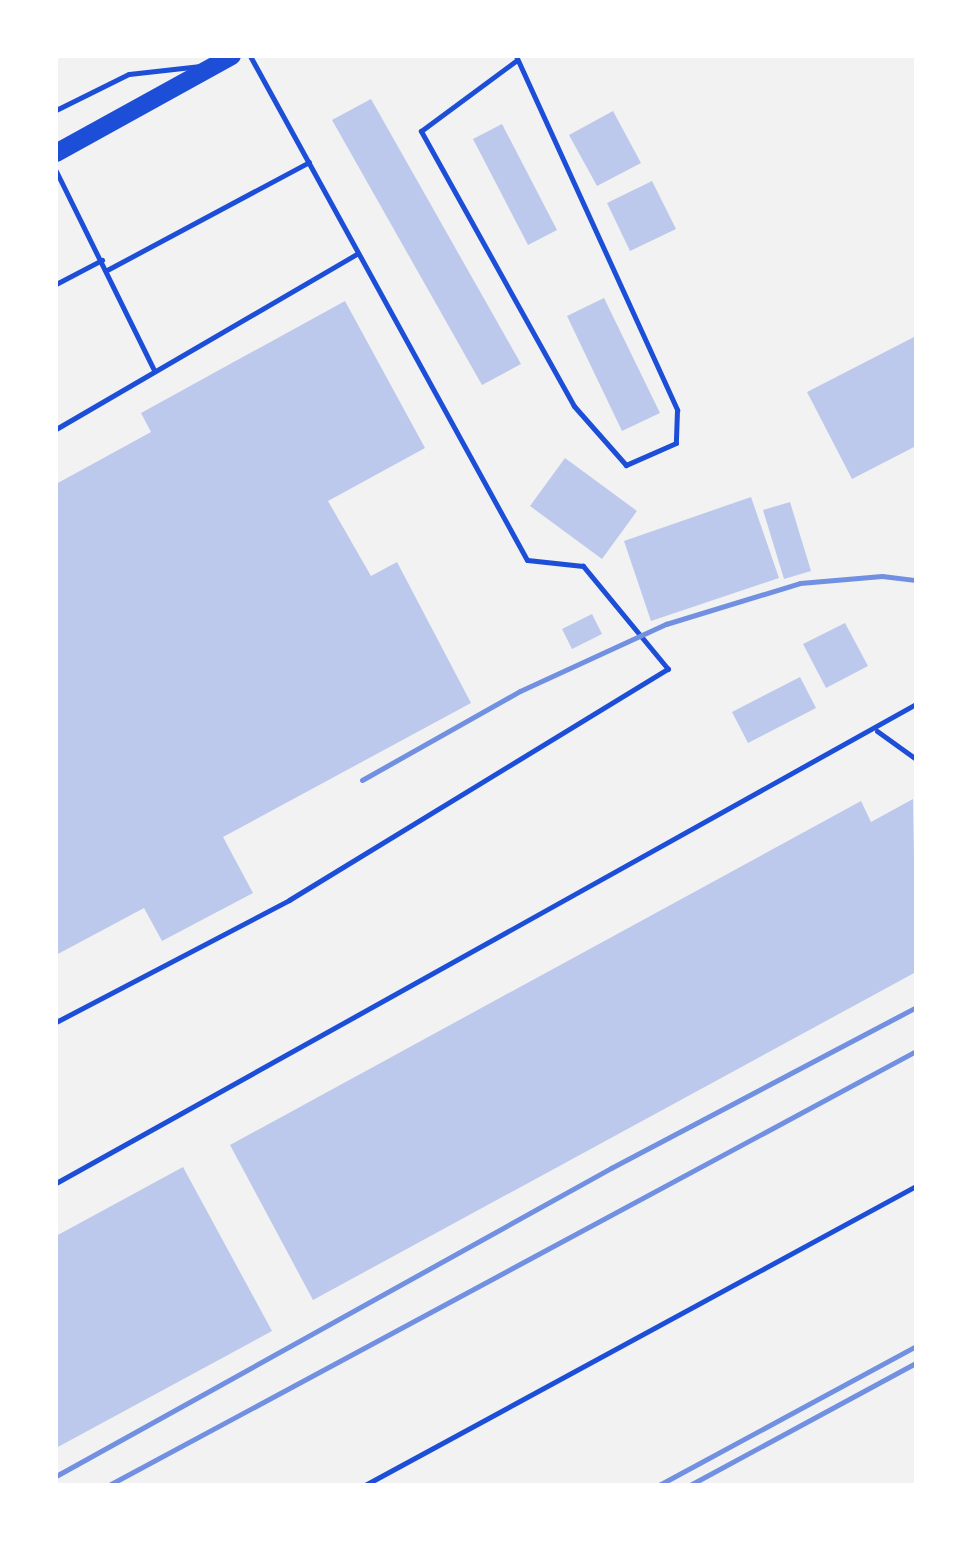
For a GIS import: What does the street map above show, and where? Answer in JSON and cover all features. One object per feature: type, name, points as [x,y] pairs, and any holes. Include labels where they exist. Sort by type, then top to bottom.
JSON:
[{"type":"main road","points":[[56,153],[220,59]]},
{"type":"lane","points":[[56,1022],[289,900],[668,669],[583,566],[527,560],[250,56]]},
{"type":"lane","points":[[516,58],[677,410],[676,443],[626,465],[574,406],[421,131],[516,58]]},
{"type":"lane","points":[[56,110],[128,74],[220,59]]},
{"type":"lane","points":[[107,270],[309,162]]},
{"type":"lane","points":[[56,171],[153,368]]},
{"type":"lane","points":[[56,429],[153,368],[358,254]]},
{"type":"lane","points":[[56,284],[102,260]]},
{"type":"lane","points":[[56,1183],[877,731],[916,704]]},
{"type":"lane","points":[[877,731],[916,759]]},
{"type":"lane","points":[[365,1485],[916,1186]]},
{"type":"building","points":[[371,99],[521,364],[482,385],[332,120]]},
{"type":"building","points":[[613,111],[641,163],[597,186],[569,135]]},
{"type":"building","points":[[502,124],[557,230],[528,245],[473,139]]},
{"type":"building","points":[[652,181],[676,229],[630,251],[607,203]]},
{"type":"building","points":[[604,298],[660,413],[622,431],[567,316]]},
{"type":"building","points":[[345,301],[425,448],[328,501],[371,576],[397,562],[471,703],[223,837],[253,893],[162,941],[144,908],[56,955],[56,484],[151,432],[141,413]]},
{"type":"building","points":[[916,336],[916,446],[852,479],[807,392]]},
{"type":"building","points":[[565,458],[637,511],[602,559],[530,506]]},
{"type":"building","points":[[751,497],[779,578],[651,621],[624,541]]},
{"type":"building","points":[[790,502],[811,571],[784,579],[763,510]]},
{"type":"building","points":[[592,614],[602,634],[572,649],[562,629]]},
{"type":"building","points":[[845,623],[868,666],[826,688],[803,644]]},
{"type":"building","points":[[800,677],[816,708],[748,743],[732,712]]},
{"type":"building","points":[[913,799],[916,972],[313,1300],[230,1145],[861,801],[871,822]]},
{"type":"building","points":[[183,1167],[272,1331],[56,1448],[56,1236]]},
{"type":"railway","points":[[362,780],[520,691],[666,624],[800,583],[882,576],[916,580]]},
{"type":"railway","points":[[56,1476],[611,1168],[916,1007]]},
{"type":"railway","points":[[109,1485],[916,1051]]},
{"type":"railway","points":[[659,1485],[916,1346]]},
{"type":"railway","points":[[690,1485],[916,1363]]}]
